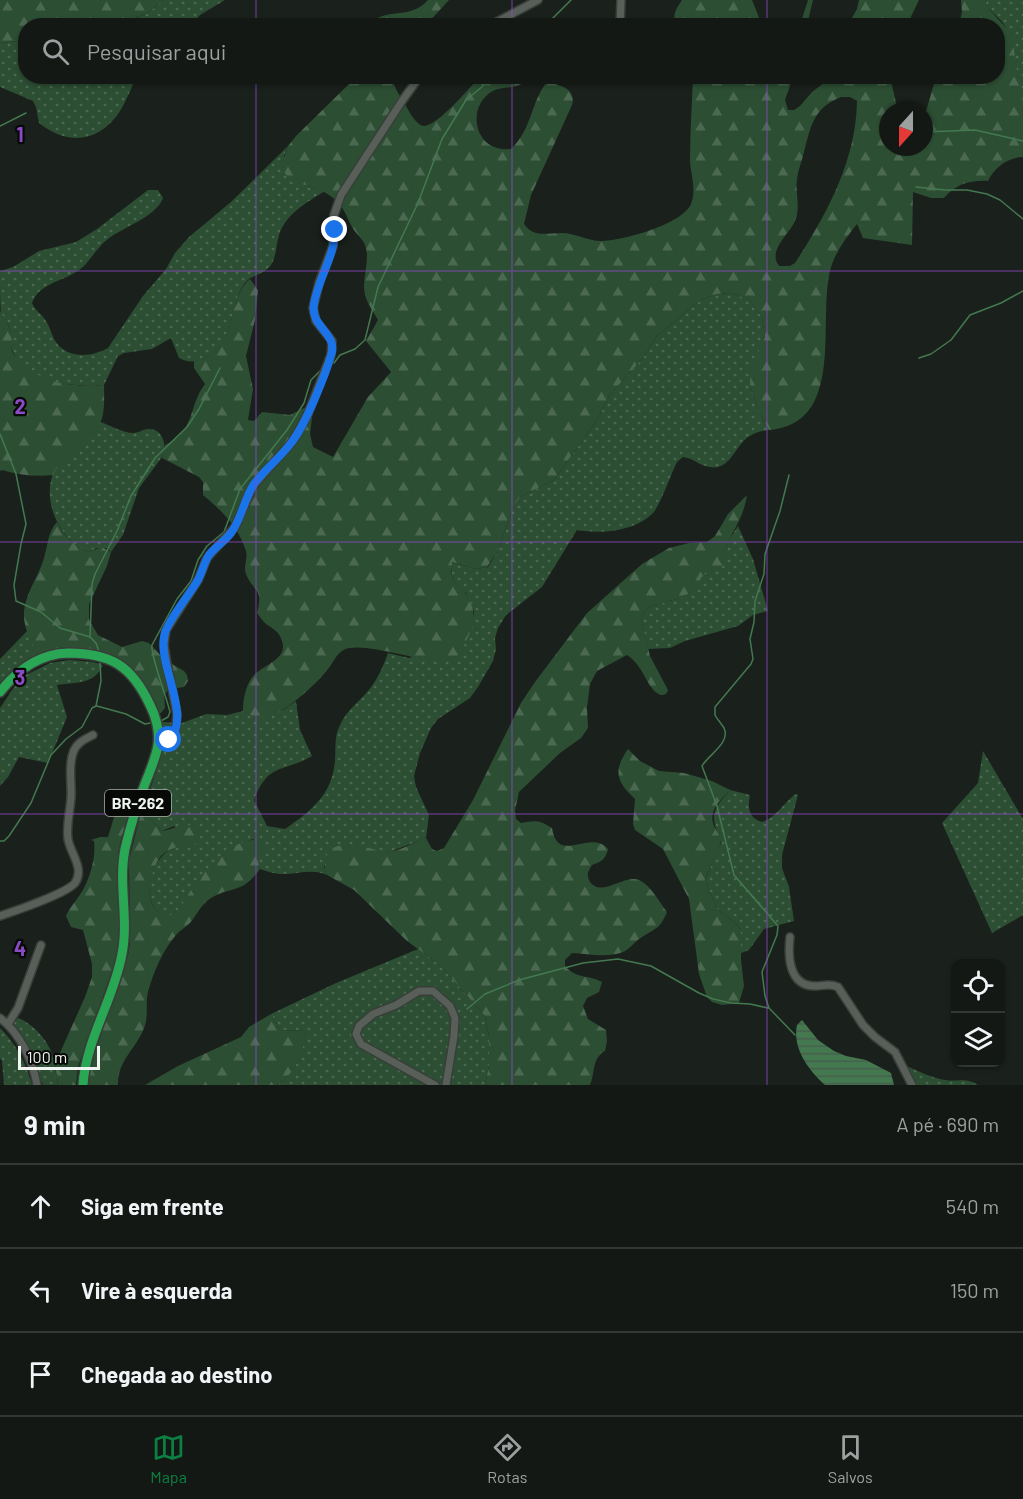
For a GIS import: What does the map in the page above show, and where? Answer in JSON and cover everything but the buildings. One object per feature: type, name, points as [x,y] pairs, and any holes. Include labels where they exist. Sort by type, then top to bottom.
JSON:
[{"type":"highway","name":"BR-262","points":[[0,692],[12,676],[37,660],[64,653],[94,654],[126,668],[141,686],[153,710],[158,744],[135,812],[124,856],[123,953],[91,1048],[83,1085]]},
{"type":"street","points":[[504,18],[538,0]]},
{"type":"street","points":[[620,18],[621,0]]},
{"type":"street","points":[[158,744],[172,737],[177,721],[164,645],[166,630],[198,580],[207,558],[235,527],[253,486],[292,442],[307,416],[332,348],[328,336],[316,321],[313,308],[319,283],[335,240],[336,207],[341,195],[414,84]]},
{"type":"street","points":[[0,916],[57,893],[73,885],[76,880],[78,867],[69,846],[67,832],[71,799],[71,760],[79,743],[93,735]]},
{"type":"street","points":[[790,937],[789,957],[792,970],[797,978],[808,985],[831,984],[838,987],[863,1025],[874,1037],[895,1052],[912,1085]]},
{"type":"street","points":[[8,1024],[18,1008],[41,945]]},
{"type":"street","points":[[435,1085],[361,1044],[356,1035],[359,1026],[373,1014],[396,1005],[419,991],[429,989],[436,993],[450,1006],[455,1018],[446,1085]]},
{"type":"street","points":[[0,1018],[8,1024],[26,1052],[35,1073],[37,1085]]},
{"type":"green space","points":[[0,0],[163,0],[148,13],[135,18],[18,18],[18,41],[0,43]]},
{"type":"green space","points":[[163,0],[225,0],[197,18],[136,18],[148,13]]},
{"type":"green space","points":[[428,0],[449,0],[432,18],[377,18],[406,12],[421,6]]},
{"type":"green space","points":[[682,0],[752,0],[759,18],[675,18],[676,9]]},
{"type":"green space","points":[[808,0],[813,0],[809,18],[802,18]]},
{"type":"green space","points":[[859,0],[919,0],[910,18],[852,18]]},
{"type":"green space","points":[[961,0],[985,0],[997,18],[961,18]]},
{"type":"green space","points":[[985,0],[1023,0],[1023,113],[1015,61],[1011,40],[1005,26],[1005,18],[998,18]]},
{"type":"green space","points":[[1005,27],[1012,36],[1023,113],[1023,157],[1017,157],[1002,164],[988,181],[964,184],[953,189],[944,198],[931,198],[913,192],[912,245],[863,238],[857,224],[840,248],[829,276],[823,370],[818,392],[809,411],[793,424],[769,430],[759,412],[750,385],[751,368],[765,337],[762,317],[750,300],[732,293],[716,294],[699,301],[657,336],[643,358],[610,395],[597,420],[554,480],[520,497],[513,507],[498,551],[487,567],[476,569],[452,562],[452,576],[469,599],[473,615],[470,631],[462,650],[456,657],[450,661],[440,661],[373,649],[349,648],[340,653],[306,692],[276,713],[259,718],[243,711],[249,683],[255,674],[281,653],[282,641],[257,613],[259,598],[257,590],[246,574],[246,551],[234,527],[223,513],[203,495],[203,482],[199,477],[162,458],[165,445],[175,439],[187,425],[199,393],[205,384],[194,368],[194,361],[209,356],[219,348],[230,326],[236,301],[250,279],[258,290],[255,320],[246,356],[253,389],[248,420],[254,421],[262,412],[290,415],[308,406],[313,410],[310,434],[313,447],[333,457],[368,397],[391,372],[366,341],[378,320],[365,295],[367,251],[364,243],[334,198],[292,179],[281,167],[288,146],[296,136],[349,84],[394,84],[411,115],[424,126],[445,114],[473,84],[521,84],[491,92],[481,102],[478,109],[477,122],[481,135],[491,145],[504,149],[511,149],[518,141],[545,84],[556,84],[565,88],[572,95],[572,105],[531,195],[524,224],[536,233],[566,233],[601,241],[637,235],[651,230],[677,218],[691,204],[693,198],[690,159],[693,84],[791,84],[785,100],[788,110],[794,110],[823,84],[892,84],[896,102],[879,102],[879,156],[933,156],[933,102],[929,102],[934,84],[1005,84]],"holes":[[[841,97],[850,97],[857,101],[851,145],[838,186],[818,225],[795,263],[790,266],[779,266],[776,260],[777,248],[797,216],[798,176],[811,126],[824,107]]]},
{"type":"green space","points":[[18,41],[18,84],[134,84],[120,111],[103,130],[82,138],[61,135],[39,123],[33,101],[0,87],[0,43]]},
{"type":"green space","points":[[288,146],[284,156],[304,185],[325,191],[296,210],[285,223],[278,239],[273,262],[265,271],[245,283],[239,292],[227,335],[215,352],[205,358],[185,361],[179,358],[171,338],[152,349],[118,356],[104,385],[53,382],[29,371],[20,363],[12,350],[10,329],[1,313],[0,271],[13,267],[39,251],[76,242],[148,190],[158,190],[163,198],[154,211],[108,239],[81,269],[45,287],[32,303],[46,321],[54,339],[65,350],[78,355],[86,355],[108,348],[143,296],[189,237],[231,202]]},
{"type":"green space","points":[[732,293],[750,300],[762,317],[765,337],[750,385],[759,412],[769,430],[750,436],[728,461],[717,467],[706,466],[683,457],[677,462],[656,509],[636,524],[617,530],[596,532],[577,530],[542,587],[506,615],[495,638],[496,649],[493,661],[470,698],[438,719],[431,728],[420,753],[414,776],[416,787],[429,815],[426,838],[392,851],[327,855],[324,867],[327,875],[309,872],[279,874],[260,869],[256,858],[264,848],[253,839],[232,848],[219,858],[172,915],[165,918],[156,911],[149,891],[153,870],[167,852],[176,846],[190,845],[174,826],[162,831],[152,821],[140,816],[160,758],[162,722],[182,723],[206,714],[227,715],[243,711],[251,716],[283,710],[296,701],[300,730],[312,756],[271,774],[259,788],[254,800],[267,826],[285,829],[311,809],[325,793],[333,773],[338,729],[347,714],[372,686],[388,653],[409,658],[471,630],[474,612],[466,593],[457,586],[452,576],[451,562],[476,569],[488,567],[498,551],[513,507],[520,497],[554,480],[597,420],[610,395],[643,358],[657,336],[699,301],[716,294]]},
{"type":"green space","points":[[0,311],[10,330],[13,353],[33,372],[62,383],[83,386],[104,385],[104,410],[98,427],[64,460],[53,475],[33,476],[0,471]]},
{"type":"green space","points":[[100,422],[129,433],[152,429],[162,436],[165,453],[139,488],[123,535],[111,552],[107,548],[97,548],[88,552],[68,538],[55,517],[51,505],[51,481],[59,463],[98,427]]},
{"type":"green space","points":[[747,495],[742,513],[727,544],[721,569],[706,572],[688,594],[651,606],[645,610],[641,619],[650,656],[668,690],[666,694],[661,695],[653,690],[637,664],[627,655],[597,671],[590,684],[587,708],[588,728],[581,738],[560,753],[519,792],[515,810],[516,819],[521,823],[537,821],[552,828],[555,839],[561,844],[568,846],[592,842],[601,844],[608,849],[603,860],[592,865],[588,875],[590,882],[601,888],[627,880],[639,880],[651,890],[667,912],[657,928],[623,952],[604,955],[572,953],[565,960],[565,966],[574,973],[602,982],[599,992],[587,998],[583,1006],[588,1019],[606,1030],[607,1041],[605,1051],[596,1061],[590,1085],[485,1085],[489,1065],[489,1037],[485,1016],[440,965],[407,941],[354,890],[327,875],[326,857],[338,846],[391,851],[426,838],[432,849],[437,851],[444,848],[473,800],[521,703],[587,613],[642,564],[669,548],[689,543],[707,542],[715,536],[728,514]]},
{"type":"green space","points":[[57,522],[70,540],[83,550],[88,552],[102,547],[111,552],[89,604],[89,620],[98,635],[122,647],[142,641],[149,643],[165,660],[187,675],[188,681],[184,687],[169,689],[164,695],[165,708],[161,713],[142,681],[121,662],[107,657],[88,656],[38,658],[26,628],[24,610],[43,561],[49,535]]},
{"type":"green space","points":[[738,526],[753,559],[768,611],[753,615],[738,626],[685,641],[670,648],[648,649],[641,619],[645,610],[688,594],[701,576],[726,550]]},
{"type":"green space","points":[[28,630],[38,658],[0,691],[0,659]]},
{"type":"green space","points":[[69,660],[103,665],[90,679],[57,685],[67,717],[48,763],[19,757],[0,786],[0,708],[24,676],[50,663]]},
{"type":"green space","points":[[628,749],[640,761],[659,771],[684,773],[712,781],[730,790],[713,813],[713,823],[720,845],[705,880],[717,909],[741,929],[744,986],[739,1003],[722,1005],[712,1002],[707,997],[699,974],[689,899],[663,849],[635,830],[633,824],[635,799],[624,787],[619,776],[620,764]]},
{"type":"green space","points":[[983,751],[1023,819],[1023,915],[992,933],[942,823],[978,783]]},
{"type":"green space","points":[[730,790],[750,795],[750,812],[754,818],[762,822],[772,817],[796,794],[798,795],[782,855],[782,868],[789,887],[794,921],[764,929],[749,950],[741,953],[741,929],[717,909],[705,880],[721,843],[714,815]]},
{"type":"green space","points":[[119,810],[130,813],[118,858],[119,951],[78,1067],[76,1085],[58,1085],[55,1064],[92,977],[92,964],[83,930],[71,927],[66,916],[84,888],[91,871],[94,841],[91,840],[108,837],[115,814]]},
{"type":"green space","points":[[140,816],[148,817],[162,831],[186,825],[201,829],[197,843],[166,852],[155,867],[151,878],[150,897],[155,908],[165,917],[180,908],[201,876],[228,850],[254,840],[265,844],[265,848],[257,858],[260,869],[253,878],[240,887],[207,901],[167,948],[148,992],[144,1028],[121,1068],[118,1085],[87,1085],[89,1070],[128,955],[130,944],[129,860]]},
{"type":"green space","points":[[418,949],[440,965],[485,1016],[489,1037],[489,1065],[485,1085],[277,1085],[298,1062],[306,1031],[280,1030],[271,1014],[336,983]]},
{"type":"green space","points":[[271,1014],[280,1030],[306,1031],[298,1062],[290,1074],[277,1085],[145,1085],[178,1066],[241,1037],[249,1027]]},
{"type":"green space","points":[[18,1018],[30,1025],[46,1041],[55,1064],[58,1085],[43,1085],[11,1025]]},
{"type":"green space","points":[[0,1028],[20,1054],[32,1085],[4,1085],[0,1058]]},
{"type":"green space","points":[[904,1065],[940,1079],[966,1080],[978,1085],[912,1085]]},
{"type":"shaded area","points":[[802,1020],[818,1040],[834,1051],[866,1060],[891,1073],[894,1085],[825,1085],[807,1065],[799,1050],[796,1033],[797,1025]]},
{"type":"waterway","points":[[553,18],[571,0]]},
{"type":"waterway","points":[[334,363],[340,355],[355,349],[365,340],[378,287],[418,203],[442,139],[466,100],[483,84]]},
{"type":"waterway","points":[[0,126],[26,113]]},
{"type":"waterway","points":[[933,132],[975,130],[1023,141]]},
{"type":"waterway","points":[[916,187],[967,190],[987,194],[1000,200],[1023,219]]},
{"type":"waterway","points":[[919,358],[931,354],[951,340],[970,315],[1001,303],[1023,291]]},
{"type":"waterway","points":[[90,637],[92,584],[131,496],[155,458],[187,427],[220,368]]},
{"type":"waterway","points":[[161,721],[168,717],[170,712],[152,645],[177,599],[191,581],[198,560],[207,546],[224,532],[240,489],[287,430],[304,403],[311,380],[320,371]]},
{"type":"waterway","points":[[0,434],[16,474],[26,524],[14,585],[16,601],[41,612],[60,628],[90,637],[96,643],[99,652]]},
{"type":"waterway","points":[[789,475],[780,511],[765,554],[764,574],[755,601],[750,639],[753,659],[715,707],[715,715],[724,728],[724,739],[702,766],[717,806],[734,875],[778,926],[777,935],[762,972],[765,996],[769,1008],[795,1035]]},
{"type":"waterway","points":[[0,841],[4,841],[9,836],[31,803],[51,755],[66,739],[82,727],[92,708],[96,706],[101,681],[100,662]]},
{"type":"waterway","points":[[97,706],[126,714],[145,724],[150,723]]},
{"type":"waterway","points":[[467,1009],[485,994],[519,980],[583,963],[618,959],[651,966],[713,999],[768,1008]]},
{"type":"route","points":[[169,740],[174,734],[177,714],[167,664],[164,634],[198,580],[207,558],[235,527],[253,486],[292,442],[307,416],[331,355],[332,341],[316,321],[313,308],[319,283],[335,240],[335,230]]}]
